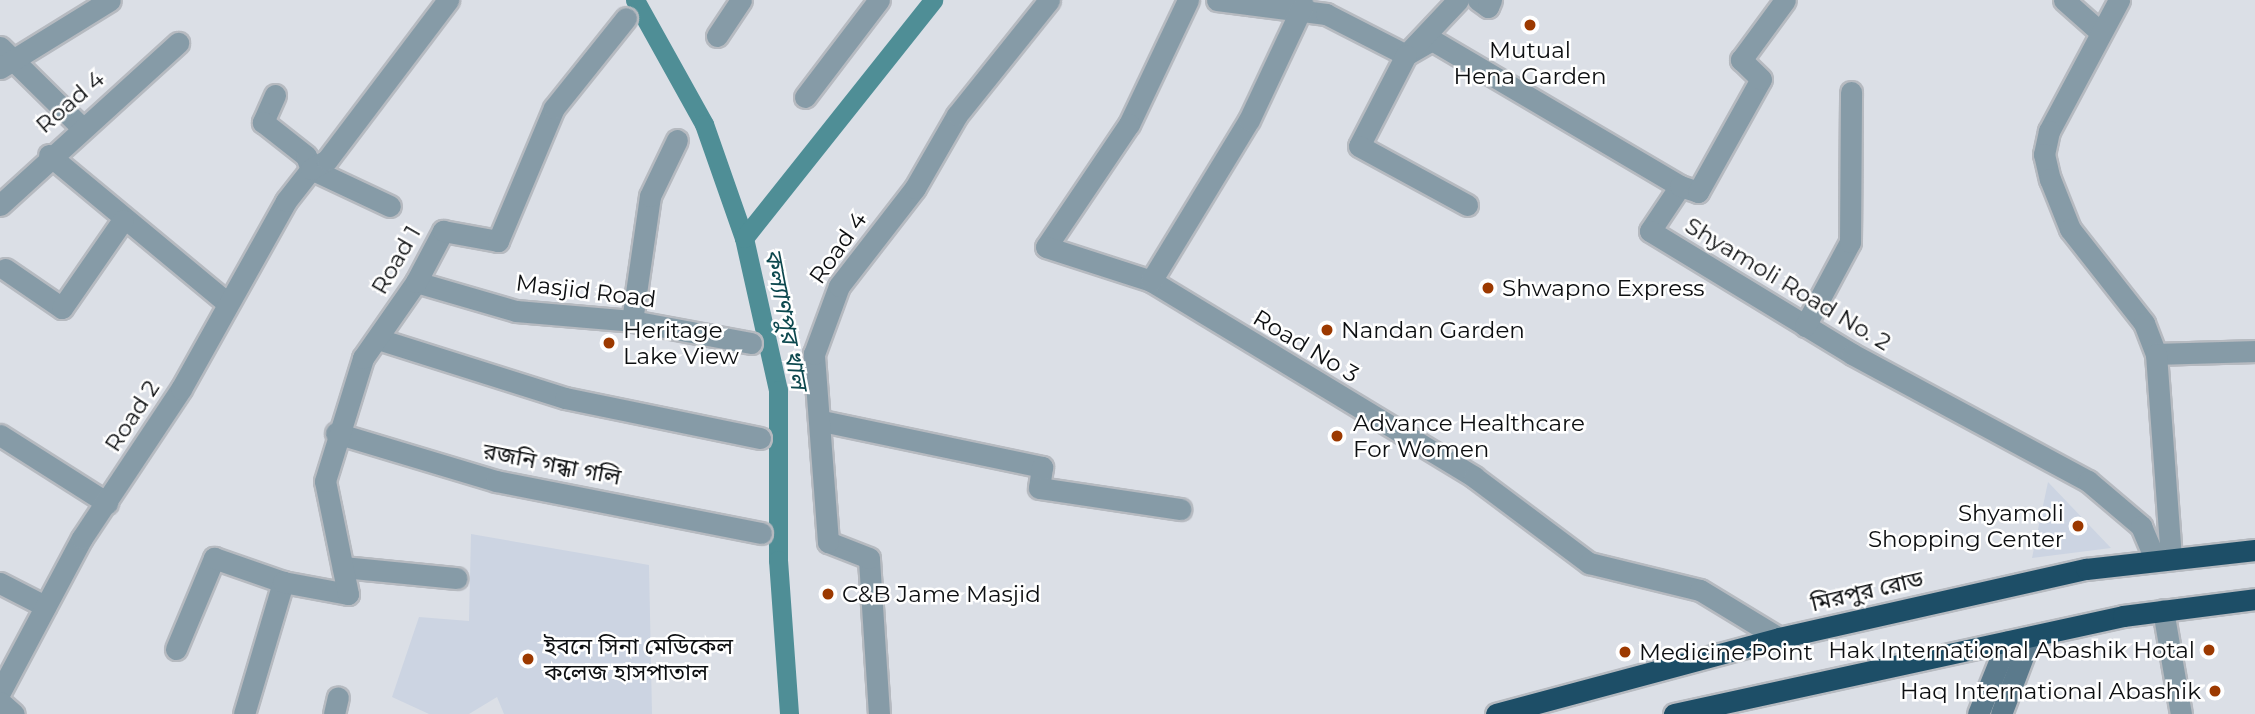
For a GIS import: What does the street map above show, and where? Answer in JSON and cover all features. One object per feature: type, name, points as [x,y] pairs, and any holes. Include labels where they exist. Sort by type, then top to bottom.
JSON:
[{"type":"highway","name":"মিরপুর রোড","points":[[1496,714],[1779,638],[2163,558],[2255,550]]},
{"type":"highway","points":[[1674,714],[2163,610],[2255,599]]},
{"type":"main road","points":[[2001,714],[2029,638]]},
{"type":"main road","points":[[1978,714],[2007,642]]},
{"type":"street","points":[[81,127],[4,59],[110,0]]},
{"type":"street","name":"Road 2","points":[[0,692],[45,606],[107,503],[181,389],[226,302],[311,169],[327,160],[448,0]]},
{"type":"street","points":[[717,36],[741,0]]},
{"type":"street","points":[[806,97],[879,0]]},
{"type":"street","name":"Road 4","points":[[879,714],[873,578],[863,553],[828,542],[822,421],[814,354],[839,286],[915,188],[957,115],[1049,0]]},
{"type":"street","name":"Road No 3","points":[[1188,0],[1129,124],[1046,247],[1110,273],[1151,281],[1474,477],[1589,563],[1700,590],[1779,638]]},
{"type":"street","points":[[1217,0],[1301,7],[1326,14],[1406,55]]},
{"type":"street","points":[[1458,0],[1406,55],[1359,146],[1467,205]]},
{"type":"street","points":[[1478,0],[1488,7],[1491,0]]},
{"type":"street","points":[[1680,186],[1698,192],[1705,181],[1760,79],[1741,60],[1785,0]]},
{"type":"street","points":[[2064,0],[2099,31]]},
{"type":"street","points":[[2119,0],[2099,31],[2044,154],[2070,229],[2144,323],[2156,354],[2163,558]]},
{"type":"street","points":[[1151,281],[1249,120],[1301,7]]},
{"type":"street","name":"Road 1","points":[[343,570],[325,481],[336,433],[363,358],[416,282],[443,231],[498,241],[554,108],[626,18]]},
{"type":"street","name":"Shyamoli Road No. 2","points":[[1406,55],[1432,40],[1680,186],[1650,231],[1805,326],[2088,481],[2141,526],[2163,558]]},
{"type":"street","name":"Road 4","points":[[0,205],[49,155],[178,43]]},
{"type":"street","points":[[1805,326],[1850,242],[1851,92]]},
{"type":"street","points":[[275,95],[262,122],[306,156],[311,169],[390,206]]},
{"type":"street","points":[[632,321],[650,196],[677,140]]},
{"type":"street","points":[[49,155],[123,220],[226,302]]},
{"type":"street","points":[[5,269],[62,308],[123,220]]},
{"type":"street","name":"Masjid Road","points":[[416,282],[516,311],[632,321],[751,343]]},
{"type":"street","points":[[377,339],[565,398],[760,438]]},
{"type":"street","points":[[2156,354],[2255,351]]},
{"type":"street","points":[[822,421],[1042,467],[1039,488],[1180,509]]},
{"type":"street","name":"রজনি গন্ধা গলি","points":[[336,433],[496,481],[761,533]]},
{"type":"street","points":[[0,435],[107,503]]},
{"type":"street","points":[[176,649],[214,558],[283,582],[348,594],[343,570],[456,578]]},
{"type":"street","points":[[244,714],[283,582]]},
{"type":"street","points":[[0,583],[45,606]]},
{"type":"street","points":[[2163,610],[2181,714]]},
{"type":"street","points":[[0,702],[15,714]]},
{"type":"shaded area","points":[[2048,482],[2111,548],[2032,558]]},
{"type":"shaded area","name":"ইবনে সিনা মেডিকেল কলেজ হাসপাতাল","points":[[471,534],[649,565],[652,714],[504,714],[497,697],[469,714],[429,714],[392,697],[419,617],[469,621]]},
{"type":"waterway","name":"কল্যাণপুর খাল","points":[[635,0],[704,124],[744,238],[778,390],[778,560],[789,714]]},
{"type":"waterway","points":[[744,238],[933,0]]},
{"type":"place","name":"Mutual Hena Garden","points":[[1530,25]]},
{"type":"place","name":"Shwapno Express","points":[[1488,288]]},
{"type":"place","name":"Nandan Garden","points":[[1327,330]]},
{"type":"place","name":"Heritage Lake View","points":[[609,343]]},
{"type":"place","name":"Advance Healthcare For Women","points":[[1337,436]]},
{"type":"place","name":"Shyamoli Shopping Center","points":[[2078,526]]},
{"type":"place","name":"C&B Jame Masjid","points":[[828,594]]},
{"type":"place","name":"Hak International Abashik Hotal","points":[[2209,650]]},
{"type":"place","name":"Medicine Point","points":[[1625,652]]},
{"type":"place","name":"ইবনে সিনা মেডিকেল কলেজ হাসপাতাল","points":[[528,659]]},
{"type":"place","name":"Haq International Abashik","points":[[2215,691]]}]
